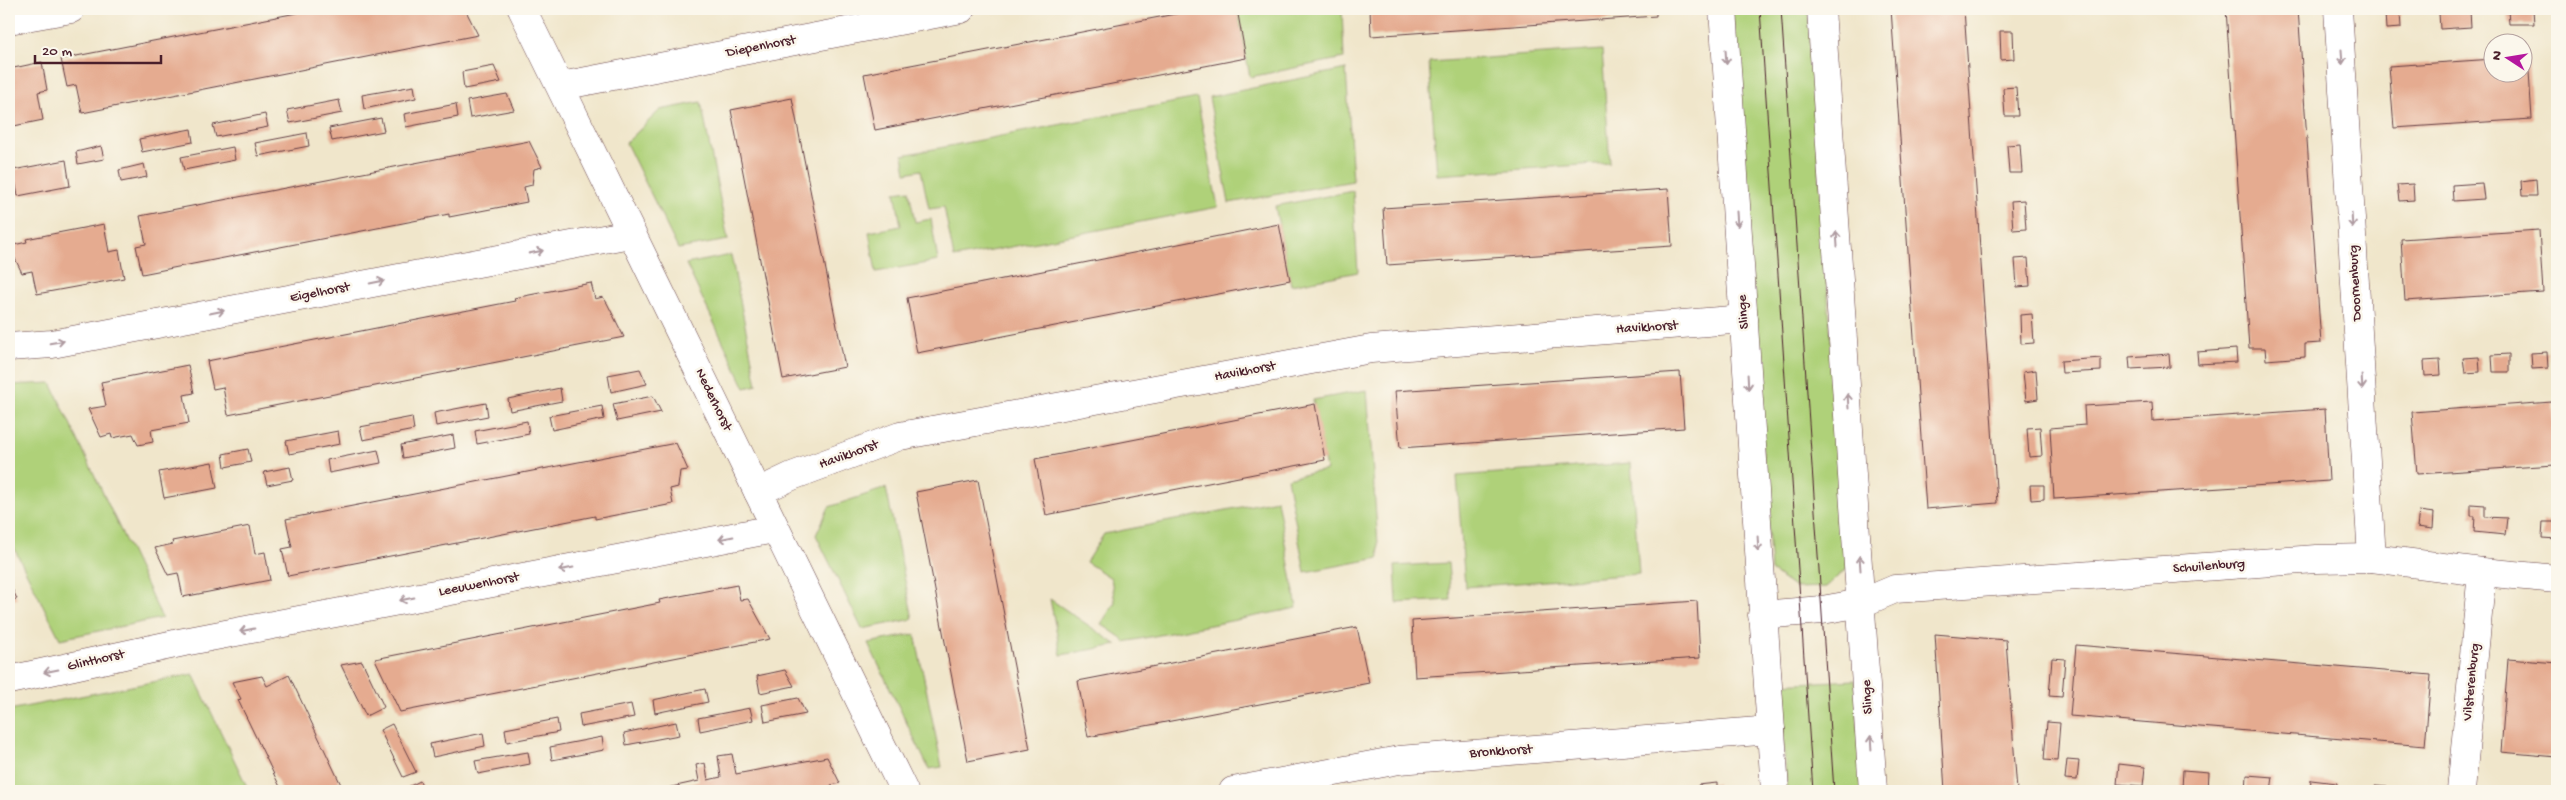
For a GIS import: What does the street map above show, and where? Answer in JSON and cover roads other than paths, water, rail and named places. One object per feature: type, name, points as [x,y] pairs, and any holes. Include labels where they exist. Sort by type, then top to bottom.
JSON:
[{"type":"street","points":[[9,20],[71,9]]},
{"type":"street","name":"Nederhorst","points":[[522,9],[561,86],[630,234],[758,492],[774,529],[904,791]]},
{"type":"street","name":"Diepenhorst","points":[[561,86],[961,9]]},
{"type":"street","name":"Slinge","points":[[1723,9],[1775,791]]},
{"type":"street","name":"Slinge","points":[[1821,9],[1873,791]]},
{"type":"street","name":"Doornenburg","points":[[2338,9],[2372,558]]},
{"type":"street","name":"Eigelhorst","points":[[9,348],[52,344],[630,234]]},
{"type":"street","name":"Havikhorst","points":[[758,492],[792,476],[900,436],[1371,349],[1744,319]]},
{"type":"street","name":"Leeuwenhorst","points":[[184,642],[774,529]]},
{"type":"street","name":"Schuilenburg","points":[[1862,603],[1895,589],[2306,560],[2372,558],[2482,572],[2557,578]]},
{"type":"street","name":"Vilsterenburg","points":[[2461,791],[2482,572]]},
{"type":"street","points":[[1762,615],[1822,610],[1862,603]]},
{"type":"street","name":"Glinthorst","points":[[9,680],[184,642]]},
{"type":"street","name":"Bronkhorst","points":[[1233,791],[1399,760],[1772,730]]},
{"type":"tram line","points":[[1760,9],[1813,791]]},
{"type":"tram line","points":[[1781,9],[1834,791]]}]
